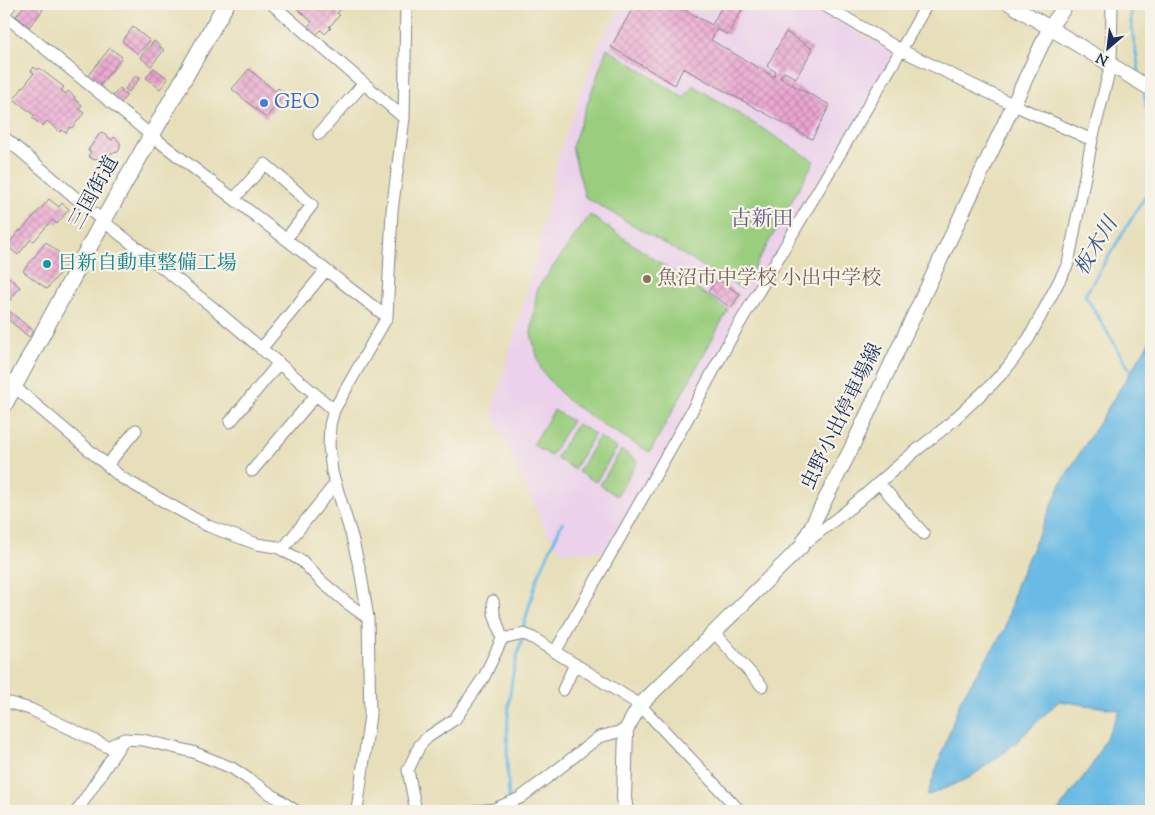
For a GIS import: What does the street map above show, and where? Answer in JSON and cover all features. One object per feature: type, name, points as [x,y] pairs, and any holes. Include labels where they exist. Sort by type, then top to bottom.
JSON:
[{"type":"highway","name":"三国街道","points":[[4,405],[9,383],[226,4]]},
{"type":"main road","points":[[1010,4],[1151,89]]},
{"type":"main road","name":"虫野小出停車場線","points":[[626,811],[624,798],[626,730],[640,705],[801,547],[851,449],[1050,27],[1067,4]]},
{"type":"street","points":[[12,4],[4,14],[152,136],[387,316]]},
{"type":"street","points":[[272,4],[404,118]]},
{"type":"street","points":[[357,811],[370,714],[368,618],[362,575],[332,472],[329,446],[330,425],[334,410],[387,316],[392,211],[404,118],[406,4]]},
{"type":"street","points":[[822,4],[901,50],[1092,140]]},
{"type":"street","points":[[556,652],[731,338],[927,4]]},
{"type":"street","points":[[801,547],[946,427],[992,384],[1029,338],[1068,264],[1092,140],[1111,64],[1112,4]]},
{"type":"street","points":[[319,134],[364,83]]},
{"type":"street","points":[[4,137],[103,221],[211,306],[334,410]]},
{"type":"street","points":[[234,199],[265,164],[312,205],[286,238]]},
{"type":"street","points":[[261,349],[326,270]]},
{"type":"street","points":[[230,422],[279,363]]},
{"type":"street","points":[[9,383],[122,478],[208,526],[257,544],[277,548],[302,561],[347,604],[368,618]]},
{"type":"street","points":[[252,472],[316,394]]},
{"type":"street","points":[[107,466],[136,430]]},
{"type":"street","points":[[879,483],[924,534]]},
{"type":"street","points":[[282,550],[335,484]]},
{"type":"street","points":[[416,811],[408,770],[420,745],[428,737],[455,720],[484,676],[502,639],[494,613],[493,601]]},
{"type":"street","points":[[714,632],[762,686]]},
{"type":"street","points":[[502,639],[519,635],[533,638],[640,705],[740,811]]},
{"type":"street","points":[[563,690],[575,664]]},
{"type":"street","points":[[4,703],[30,709],[108,746],[124,739],[143,740],[193,752],[232,768],[296,811]]},
{"type":"street","points":[[476,811],[494,809],[516,800],[548,778],[599,737],[626,730]]},
{"type":"street","points":[[77,811],[124,739]]},
{"type":"shaded area","name":"魚沼市中学校 小出中学校","points":[[623,4],[689,4],[708,14],[715,4],[811,4],[895,54],[614,551],[561,552],[546,531],[492,414],[523,305],[559,153],[598,46]]},
{"type":"green space","points":[[607,48],[684,98],[693,85],[814,161],[742,289],[585,197],[572,147]]},
{"type":"green space","points":[[590,215],[728,310],[650,452],[605,426],[566,399],[541,370],[531,334],[537,289]]},
{"type":"green space","points":[[554,410],[572,421],[551,456],[533,445]]},
{"type":"green space","points":[[577,424],[595,434],[574,469],[556,458]]},
{"type":"green space","points":[[599,437],[617,448],[596,482],[578,472]]},
{"type":"green space","points":[[621,450],[638,461],[617,496],[600,485]]},
{"type":"water","points":[[1151,339],[1151,811],[1058,811],[1092,765],[1120,710],[1059,701],[1009,749],[969,778],[927,796],[961,699],[1005,629],[1016,585],[1063,480]]},
{"type":"building","points":[[26,4],[40,4],[43,10],[29,27],[16,16]]},
{"type":"building","points":[[292,4],[346,4],[337,13],[340,15],[329,27],[331,28],[325,34],[321,30],[315,36],[306,28],[312,22]]},
{"type":"building","points":[[635,4],[674,4],[712,25],[723,4],[745,4],[728,35],[717,29],[711,40],[774,77],[776,72],[767,66],[786,32],[813,49],[796,78],[784,72],[780,78],[830,105],[812,139],[683,68],[675,85],[611,47]]},
{"type":"building","points":[[133,27],[150,41],[138,54],[122,41]]},
{"type":"building","points":[[154,41],[164,50],[151,66],[140,57]]},
{"type":"building","points":[[110,48],[122,57],[98,88],[86,78]]},
{"type":"building","points":[[34,67],[38,70],[39,68],[64,87],[61,90],[66,94],[68,91],[82,105],[79,109],[84,113],[66,133],[62,130],[60,132],[47,121],[43,126],[32,118],[35,116],[14,99],[34,73],[31,71]]},
{"type":"building","points":[[154,68],[168,79],[160,89],[146,78]]},
{"type":"building","points":[[249,69],[275,91],[278,88],[285,94],[266,118],[232,89]]},
{"type":"building","points":[[136,75],[140,78],[129,92],[125,89]]},
{"type":"building","points":[[120,88],[127,95],[120,104],[112,97]]},
{"type":"building","points":[[101,132],[112,140],[114,137],[120,142],[118,152],[111,153],[108,158],[105,156],[102,162],[88,156],[91,152],[88,150]]},
{"type":"building","points":[[49,199],[59,207],[62,203],[69,209],[57,224],[52,220],[34,241],[31,239],[18,255],[7,246]]},
{"type":"building","points":[[75,211],[78,214],[72,221],[69,218]]},
{"type":"building","name":"日新自動車整備工場","points":[[46,242],[69,261],[47,289],[23,271]]},
{"type":"building","points":[[4,273],[20,287],[4,307]]},
{"type":"building","points":[[717,279],[740,294],[731,308],[708,292]]},
{"type":"building","points":[[4,307],[34,331],[29,337],[4,316]]},
{"type":"waterway","name":"板木川","points":[[1131,4],[1131,22],[1139,71]]},
{"type":"waterway","name":"板木川","points":[[1144,95],[1151,122]]},
{"type":"waterway","name":"板木川","points":[[1133,375],[1085,295],[1151,187]]},
{"type":"waterway","points":[[510,811],[507,742],[510,690],[513,673],[523,636],[522,631],[537,579],[562,523]]},
{"type":"place","name":"GEO","points":[[264,103]]},
{"type":"place","name":"日新自動車整備工場","points":[[47,264]]},
{"type":"place","name":"魚沼市中学校 小出中学校","points":[[647,279]]},
{"type":"district","name":"古新田","points":[[762,220]]}]
